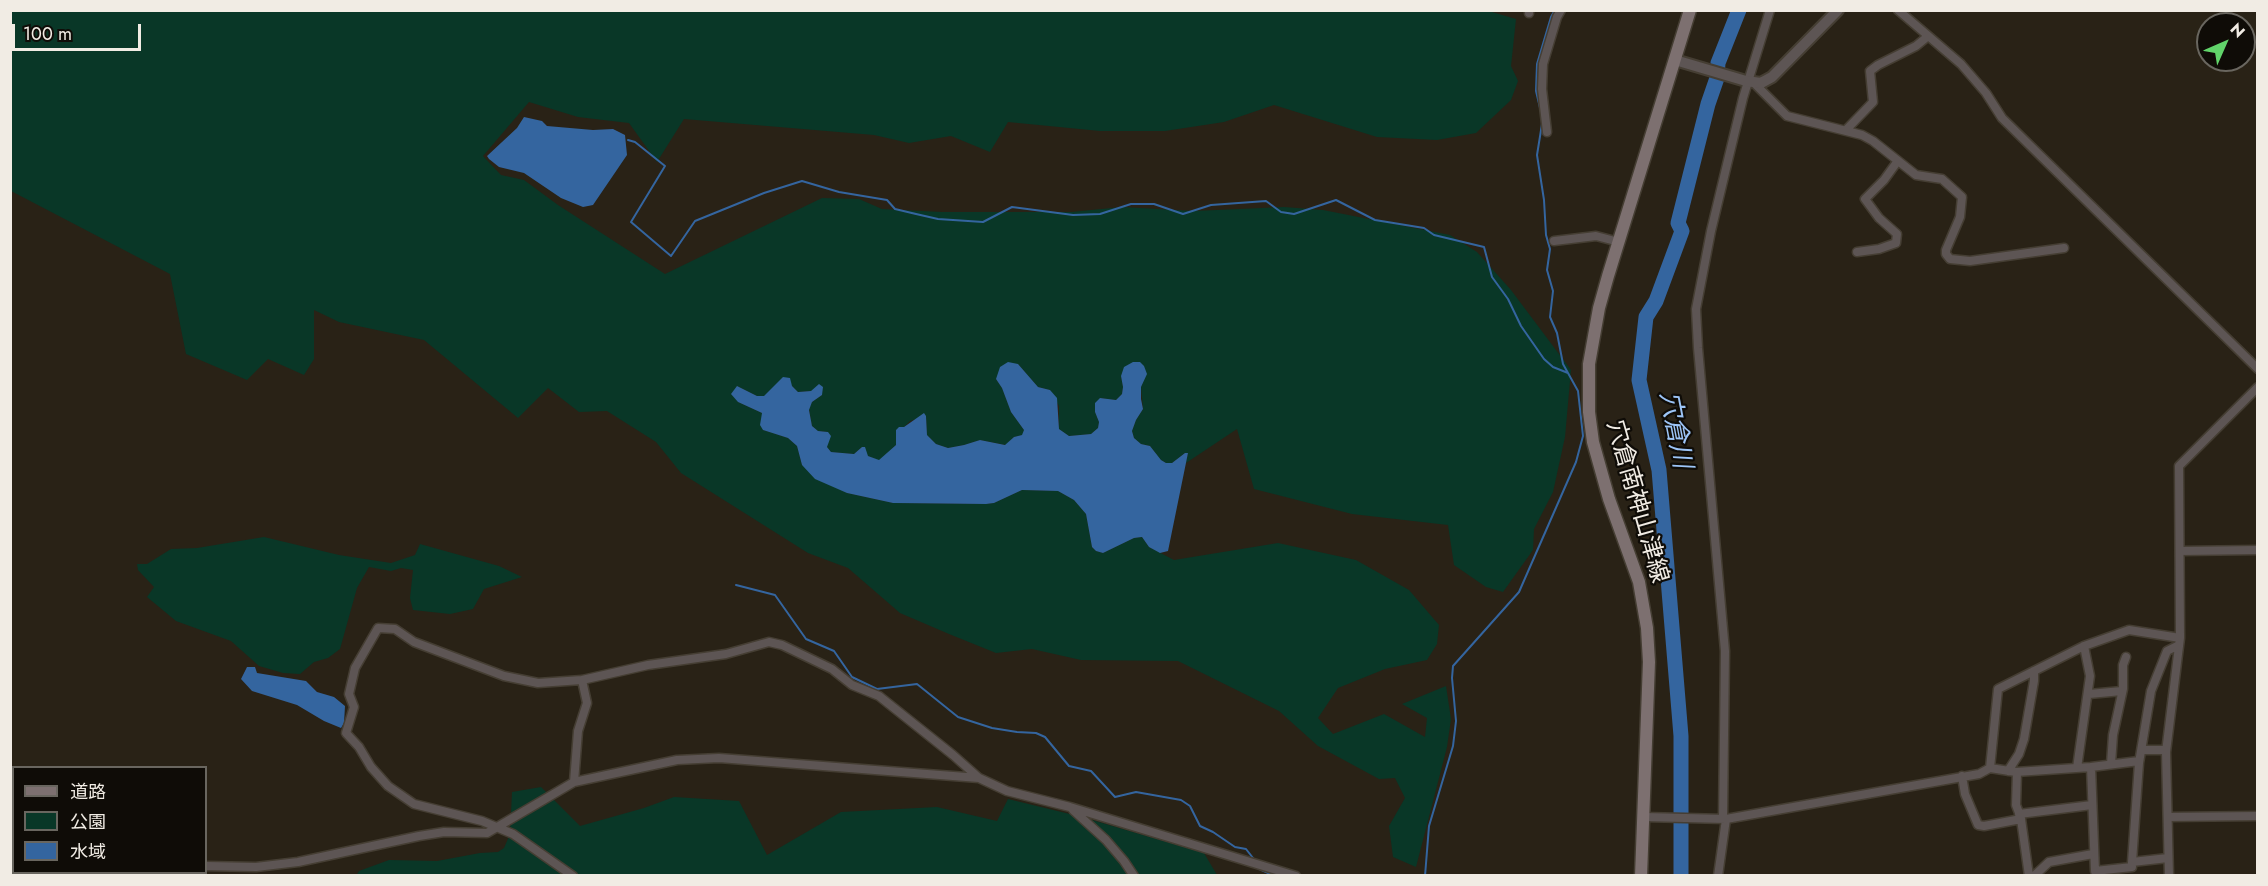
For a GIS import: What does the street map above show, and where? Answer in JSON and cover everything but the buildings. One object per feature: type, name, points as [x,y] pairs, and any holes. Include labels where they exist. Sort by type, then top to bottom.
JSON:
[{"type":"main road","name":"穴倉南神山津線","points":[[1641,876],[1647,817],[1649,662],[1645,613],[1639,582],[1597,460],[1589,412],[1589,364],[1593,337],[1619,242],[1679,60],[1690,10]]},
{"type":"street","points":[[1546,132],[1542,89],[1543,64],[1561,10]]},
{"type":"street","points":[[1718,876],[1723,819],[1725,651],[1696,316],[1711,231],[1743,98],[1770,10]]},
{"type":"street","points":[[1679,60],[1749,82],[1761,83],[1772,78],[1838,10]]},
{"type":"street","points":[[1898,10],[1961,64],[1986,93],[2002,118],[2258,369]]},
{"type":"street","points":[[1846,130],[1873,102],[1870,72],[1878,65],[1916,46],[1927,37]]},
{"type":"street","points":[[1749,82],[1787,116],[1846,130],[1873,141],[1916,175],[1942,179],[1962,197],[1960,217],[1946,250],[1950,259],[1970,261],[2064,248]]},
{"type":"street","points":[[1857,252],[1879,249],[1896,243],[1897,234],[1879,218],[1865,200],[1897,162]]},
{"type":"street","points":[[1554,241],[1596,236],[1619,242]]},
{"type":"street","points":[[2169,876],[2166,750],[2179,642],[2179,466],[2258,387]]},
{"type":"street","points":[[2180,552],[2258,550]]},
{"type":"street","points":[[573,876],[526,841],[498,827],[414,804],[401,797],[380,777],[346,733],[354,707],[349,694],[355,668],[378,628],[395,629],[414,642],[504,676],[538,682],[582,681],[648,666],[726,654],[769,642],[782,645],[832,669],[852,685],[879,696],[979,778],[1007,791],[1070,807],[1296,876]]},
{"type":"street","points":[[1647,817],[1723,819],[1984,773],[1990,768],[1998,689],[2084,646],[2129,630],[2179,642]]},
{"type":"street","points":[[2091,767],[2095,871],[2132,867],[2139,761],[2155,677],[2167,651],[2179,642]]},
{"type":"street","points":[[2077,768],[2089,694],[2090,670],[2084,646]]},
{"type":"street","points":[[2111,764],[2113,735],[2126,657]]},
{"type":"street","points":[[2029,876],[2012,771],[2024,739],[2034,670]]},
{"type":"street","points":[[574,782],[578,731],[587,703],[582,681]]},
{"type":"street","points":[[2089,694],[2122,691]]},
{"type":"street","points":[[2142,750],[2166,750]]},
{"type":"street","points":[[207,866],[256,867],[298,862],[444,832],[487,833],[574,782],[677,760],[719,758],[979,778]]},
{"type":"street","points":[[1990,768],[2012,771],[2050,771],[2139,761]]},
{"type":"street","points":[[1962,776],[1965,794],[1978,825],[1984,826],[2020,816],[2092,805]]},
{"type":"street","points":[[1070,807],[1106,840],[1134,876]]},
{"type":"street","points":[[2168,817],[2258,816]]},
{"type":"street","points":[[2034,876],[2049,862],[2093,854]]},
{"type":"street","points":[[2132,862],[2168,858]]},
{"type":"green space","points":[[1485,10],[1516,19],[1511,66],[1518,81],[1511,100],[1476,133],[1437,140],[1377,137],[1274,105],[1224,122],[1165,131],[1100,131],[1008,122],[990,152],[951,136],[909,143],[874,135],[684,119],[657,162],[629,123],[578,117],[529,102],[483,156],[501,175],[524,180],[558,205],[665,274],[822,198],[859,199],[882,209],[942,212],[1071,212],[1122,207],[1194,211],[1284,207],[1323,210],[1450,235],[1477,252],[1511,290],[1571,370],[1565,437],[1553,492],[1534,529],[1533,550],[1503,592],[1486,587],[1454,565],[1448,525],[1352,514],[1254,489],[1237,429],[1186,463],[1188,453],[1172,463],[1161,460],[1150,446],[1141,444],[1134,438],[1132,431],[1143,409],[1141,387],[1146,374],[1121,376],[1122,394],[1116,400],[1100,398],[1095,412],[1099,422],[1098,428],[1091,434],[1069,436],[1059,429],[1059,406],[1050,390],[1038,387],[1018,364],[996,379],[1011,412],[1024,430],[1023,435],[1014,437],[1006,445],[980,440],[948,448],[936,444],[927,435],[926,416],[910,421],[904,427],[896,445],[879,461],[868,456],[862,447],[854,454],[831,452],[827,447],[828,432],[818,431],[812,426],[809,409],[812,402],[822,395],[811,391],[798,392],[792,386],[764,396],[757,396],[737,386],[738,402],[762,413],[763,430],[788,438],[797,446],[802,465],[847,493],[893,503],[986,504],[994,503],[1022,490],[1058,491],[1074,500],[1086,514],[1092,547],[1103,553],[1134,538],[1142,537],[1149,547],[1174,560],[1278,543],[1356,560],[1409,590],[1439,625],[1437,644],[1427,660],[1385,669],[1338,688],[1318,718],[1333,734],[1384,714],[1425,737],[1427,718],[1402,704],[1446,686],[1451,719],[1447,747],[1416,867],[1393,857],[1389,826],[1405,798],[1395,778],[1379,779],[1318,746],[1279,711],[1178,661],[1081,660],[1032,649],[996,653],[949,634],[900,613],[848,568],[808,553],[681,473],[656,442],[607,411],[579,412],[548,388],[518,418],[424,340],[339,322],[314,310],[314,359],[304,375],[268,359],[247,380],[186,354],[170,274],[11,191],[10,11]]},
{"type":"green space","points":[[264,537],[339,555],[391,563],[415,555],[420,544],[499,566],[522,577],[484,589],[473,609],[450,614],[413,610],[410,598],[413,570],[401,568],[391,571],[369,567],[357,588],[340,649],[328,658],[314,662],[300,674],[283,673],[259,666],[231,641],[176,621],[147,597],[154,587],[138,570],[137,564],[147,564],[171,549],[197,548]]},
{"type":"green space","points":[[541,787],[580,826],[674,797],[739,801],[767,855],[841,812],[937,807],[997,821],[1008,799],[1082,817],[1204,853],[1217,875],[356,876],[359,871],[389,860],[437,861],[498,852],[504,848],[510,834],[512,792]]},
{"type":"water","points":[[524,117],[542,121],[547,126],[593,130],[613,129],[625,135],[627,155],[593,205],[583,207],[561,198],[524,173],[499,167],[489,159],[487,156],[517,128]]},
{"type":"water","points":[[1008,362],[1018,364],[1038,387],[1050,390],[1057,398],[1059,429],[1069,436],[1091,434],[1098,428],[1095,403],[1100,398],[1116,400],[1122,394],[1121,376],[1124,367],[1133,362],[1140,362],[1144,366],[1147,374],[1141,387],[1143,409],[1132,431],[1134,438],[1141,444],[1150,446],[1166,463],[1172,463],[1188,453],[1168,551],[1160,553],[1149,547],[1142,537],[1134,538],[1103,553],[1096,551],[1092,547],[1086,514],[1074,500],[1058,491],[1022,490],[994,503],[986,504],[893,503],[847,493],[815,479],[802,465],[797,446],[788,438],[763,430],[760,425],[762,413],[738,402],[731,394],[737,386],[757,396],[764,396],[783,377],[790,378],[792,386],[798,392],[811,391],[819,384],[823,387],[822,395],[812,402],[809,410],[812,426],[818,431],[828,432],[831,436],[827,447],[831,452],[854,454],[865,447],[868,456],[879,460],[896,445],[896,430],[924,413],[927,435],[936,444],[948,448],[980,440],[1005,445],[1014,437],[1022,435],[1024,430],[1011,412],[996,379],[1000,367]]},
{"type":"water","points":[[247,667],[255,667],[257,673],[306,681],[317,692],[334,697],[345,706],[344,723],[341,728],[297,705],[252,691],[241,679]]},
{"type":"waterway","points":[[1541,112],[1536,91],[1537,64],[1555,10]]},
{"type":"waterway","name":"穴倉川","points":[[1681,876],[1681,736],[1659,470],[1639,380],[1646,317],[1656,301],[1682,231],[1678,223],[1708,104],[1717,78],[1718,63],[1739,10]]},
{"type":"waterway","points":[[1425,876],[1429,826],[1453,746],[1456,721],[1453,666],[1519,592],[1576,462],[1583,436],[1578,391],[1563,364],[1557,333],[1550,317],[1553,291],[1547,270],[1550,249],[1546,235],[1544,200],[1537,155],[1542,124]]},
{"type":"waterway","points":[[628,140],[635,142],[665,166],[631,222],[671,256],[695,221],[764,193],[802,181],[839,192],[887,200],[895,209],[938,219],[983,222],[1012,207],[1073,215],[1100,214],[1131,204],[1154,204],[1183,214],[1211,205],[1266,201],[1281,212],[1294,214],[1336,200],[1375,220],[1424,228],[1434,235],[1484,247],[1492,277],[1508,299],[1521,326],[1544,359],[1553,367],[1568,373]]},
{"type":"waterway","points":[[736,585],[775,595],[806,639],[834,651],[852,677],[877,689],[917,684],[958,717],[992,728],[1036,733],[1045,737],[1069,766],[1091,771],[1115,797],[1136,792],[1181,800],[1190,806],[1200,826],[1235,847],[1246,849],[1253,858]]},
{"type":"waterway","points":[[1257,868],[1275,876]]}]
